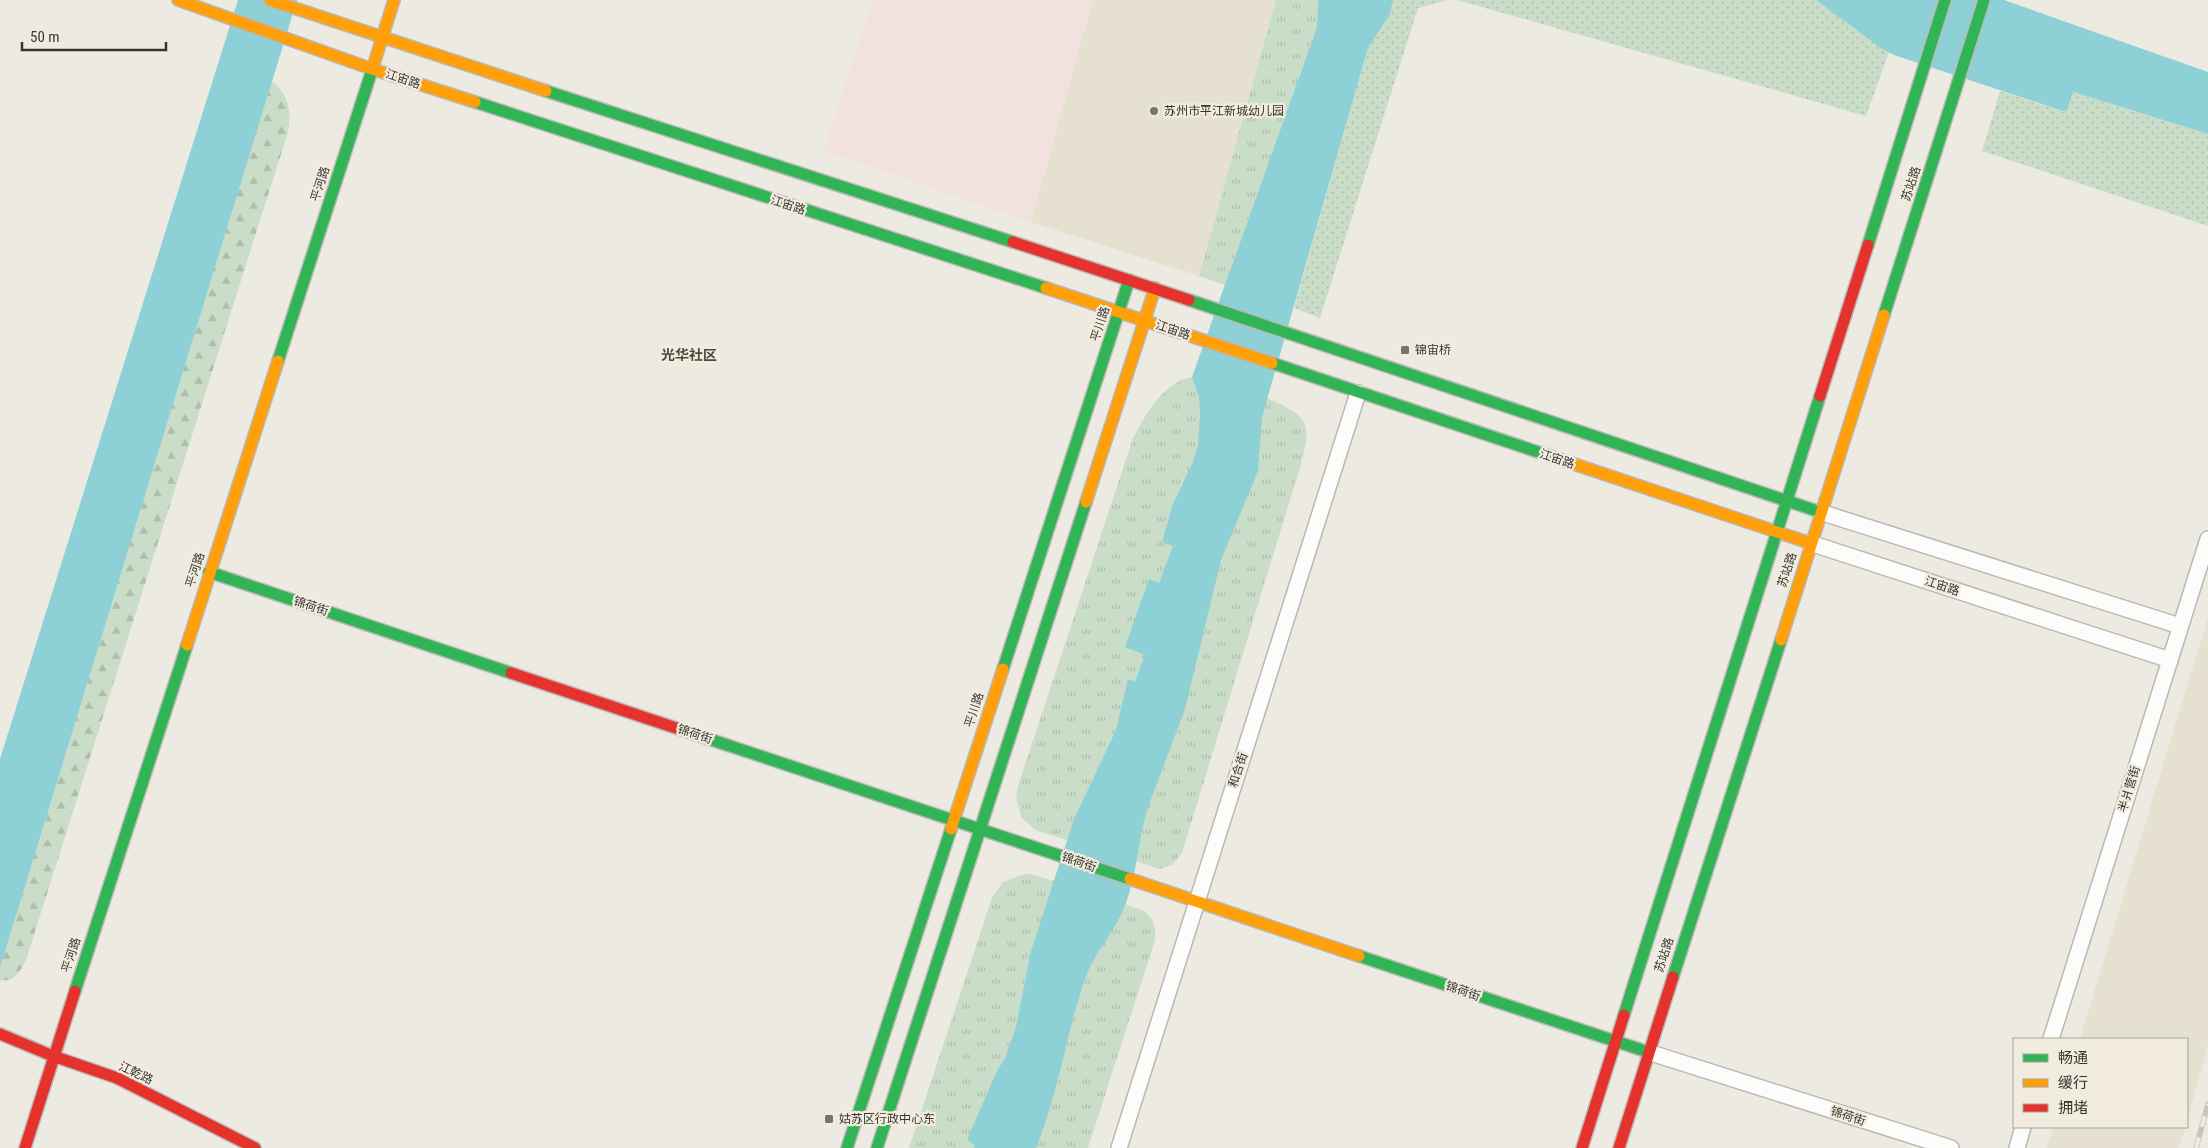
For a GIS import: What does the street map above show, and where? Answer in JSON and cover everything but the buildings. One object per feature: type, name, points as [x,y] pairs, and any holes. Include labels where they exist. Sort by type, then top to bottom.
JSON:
[{"type":"street","name":"江宙路","points":[[178,0],[372,69],[1145,320],[1810,543],[2170,660]]},
{"type":"street","points":[[270,0],[1155,288],[1301,339],[1786,501],[2180,626]]},
{"type":"street","name":"平河路","points":[[25,1148],[394,0]]},
{"type":"street","name":"苏站路","points":[[1582,1148],[1945,0]]},
{"type":"street","name":"苏站路","points":[[1618,1148],[1984,0]]},
{"type":"street","name":"平川路","points":[[847,1148],[1129,280]]},
{"type":"street","points":[[877,1148],[1155,288]]},
{"type":"street","name":"和合街","points":[[1119,1148],[1358,393]]},
{"type":"street","name":"半爿营街","points":[[2051,1038],[2208,539]]},
{"type":"street","name":"锦荷街","points":[[209,572],[1616,1042],[1951,1148]]},
{"type":"street","name":"江乾路","points":[[0,1034],[53,1056],[117,1078],[255,1148]]},
{"type":"street","points":[[2017,1148],[2023,1128]]},
{"type":"shaded area","points":[[873,0],[1093,0],[1031,222],[824,151]]},
{"type":"shaded area","name":"苏州市平江新城幼儿园","points":[[1093,0],[1276,0],[1199,276],[1031,222]]},
{"type":"shaded area","points":[[2208,617],[2208,1045],[2188,1117],[2188,1038],[2080,1038]]},
{"type":"shaded area","points":[[2053,1128],[2185,1128],[2179,1148],[2047,1148]]},
{"type":"green space","points":[[1276,0],[1318,0],[1317,27],[1225,285],[1199,276]]},
{"type":"green space","points":[[1393,0],[1448,0],[1418,8],[1320,318],[1294,308],[1368,48],[1390,14]]},
{"type":"green space","points":[[1457,0],[1816,0],[1889,52],[1866,116]]},
{"type":"green space","points":[[272,81],[282,91],[288,104],[288,132],[26,960],[13,978],[10,980],[0,980],[0,968]]},
{"type":"green space","points":[[2000,91],[2065,112],[2072,92],[2208,134],[2208,226],[1982,151]]},
{"type":"green space","points":[[1203,377],[1242,389],[1288,408],[1304,422],[1306,437],[1301,464],[1182,853],[1172,865],[1160,869],[1035,830],[1021,817],[1016,798],[1018,786],[1133,438],[1143,419],[1156,401],[1181,380]]},
{"type":"green space","points":[[1024,874],[1031,874],[1054,881],[1142,910],[1152,919],[1154,926],[1155,940],[1088,1148],[909,1148],[992,898],[1003,882]]},
{"type":"water","points":[[238,0],[297,0],[0,968],[0,759]]},
{"type":"water","points":[[1318,0],[1393,0],[1390,14],[1368,48],[1262,417],[1258,471],[1221,560],[1185,709],[1147,810],[1133,880],[1126,903],[1086,976],[1051,1106],[1036,1148],[974,1148],[975,1145],[967,1140],[996,1073],[1005,1058],[1016,1027],[1031,951],[1074,819],[1116,730],[1128,679],[1135,682],[1145,655],[1125,647],[1149,579],[1159,583],[1173,546],[1162,542],[1173,504],[1193,462],[1198,445],[1199,397],[1192,377],[1317,27]]},
{"type":"water","points":[[1816,0],[2004,0],[2208,72],[2208,134],[2073,92],[2066,112],[1894,55],[1881,48]]},
{"type":"railway","points":[[2196,1148],[2208,1104]]},
{"type":"traffic: fast","points":[[1868,245],[1945,0]]},
{"type":"traffic: fast","points":[[1884,315],[1984,0]]},
{"type":"traffic: fast","points":[[278,361],[373,67]]},
{"type":"traffic: fast","points":[[546,91],[1013,242]]},
{"type":"traffic: fast","points":[[475,102],[1046,288]]},
{"type":"traffic: fast","points":[[1003,669],[1129,280]]},
{"type":"traffic: fast","points":[[1189,300],[1820,512]]},
{"type":"traffic: fast","points":[[1272,363],[1571,463]]},
{"type":"traffic: fast","points":[[1624,1015],[1820,396]]},
{"type":"traffic: fast","points":[[877,1148],[1086,502]]},
{"type":"traffic: fast","points":[[209,572],[511,673]]},
{"type":"traffic: fast","points":[[1673,977],[1781,640]]},
{"type":"traffic: fast","points":[[75,991],[187,645]]},
{"type":"traffic: fast","points":[[703,737],[1130,879]]},
{"type":"traffic: fast","points":[[847,1148],[951,829]]},
{"type":"traffic: fast","points":[[1359,956],[1648,1052]]},
{"type":"traffic: slow","points":[[178,0],[372,69],[475,102]]},
{"type":"traffic: slow","points":[[270,0],[546,91]]},
{"type":"traffic: slow","points":[[373,67],[394,0]]},
{"type":"traffic: slow","points":[[1046,288],[1272,363]]},
{"type":"traffic: slow","points":[[1086,502],[1155,288]]},
{"type":"traffic: slow","points":[[1781,640],[1884,315]]},
{"type":"traffic: slow","points":[[187,645],[278,361]]},
{"type":"traffic: slow","points":[[1571,463],[1810,543]]},
{"type":"traffic: slow","points":[[951,829],[1003,669]]},
{"type":"traffic: slow","points":[[1130,879],[1359,956]]},
{"type":"traffic: jam","points":[[1013,242],[1189,300]]},
{"type":"traffic: jam","points":[[1820,396],[1868,245]]},
{"type":"traffic: jam","points":[[511,673],[703,737]]},
{"type":"traffic: jam","points":[[1619,1148],[1673,977]]},
{"type":"traffic: jam","points":[[25,1148],[75,991]]},
{"type":"traffic: jam","points":[[1582,1148],[1624,1015]]},
{"type":"traffic: jam","points":[[0,1034],[53,1056],[117,1078],[255,1148]]},
{"type":"place","name":"苏州市平江新城幼儿园","points":[[1154,111]]},
{"type":"place","name":"锦宙桥","points":[[1405,350]]},
{"type":"place","name":"姑苏区行政中心东","points":[[829,1119]]},
{"type":"district","name":"光华社区","points":[[689,355]]}]
